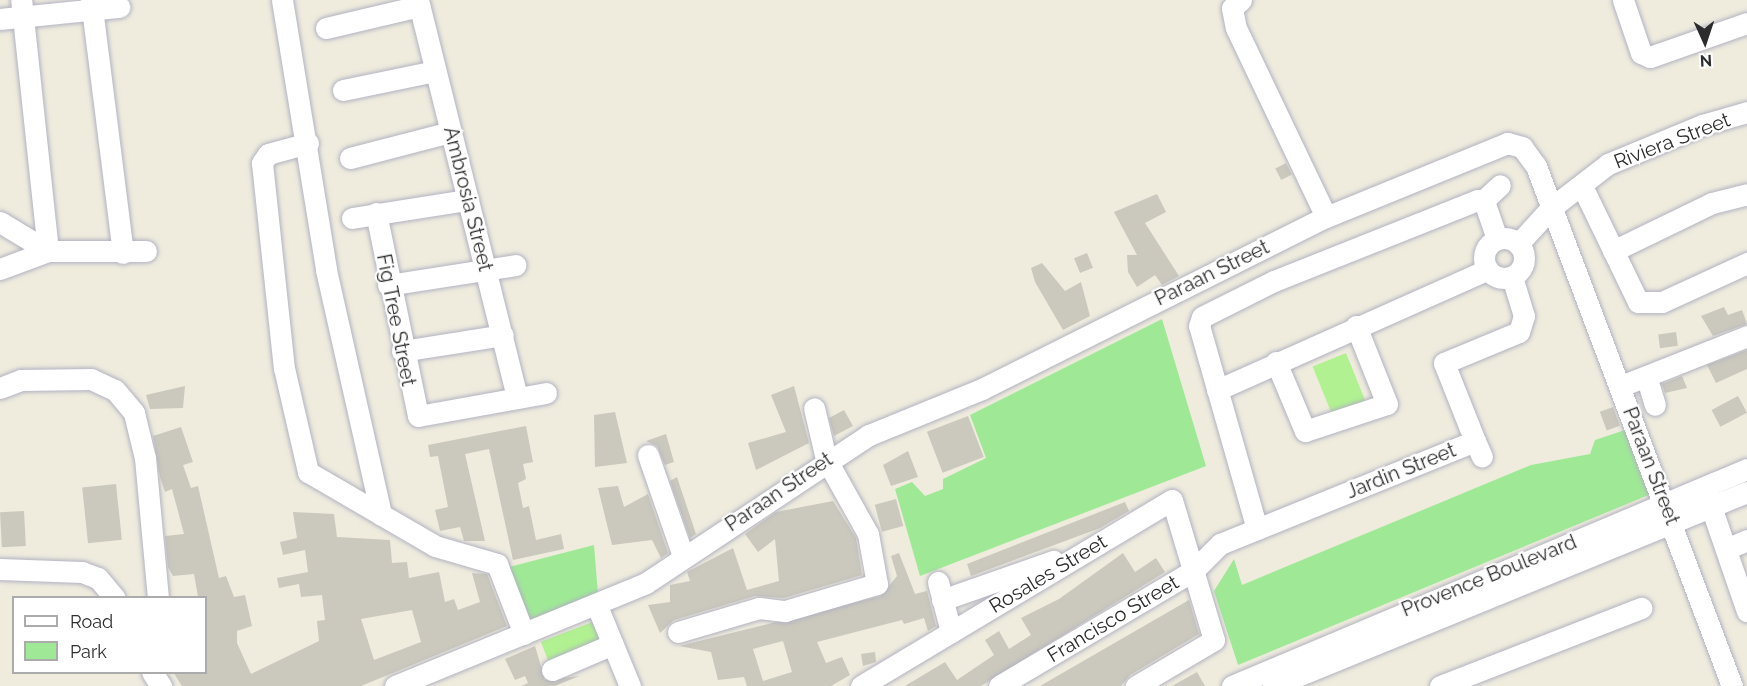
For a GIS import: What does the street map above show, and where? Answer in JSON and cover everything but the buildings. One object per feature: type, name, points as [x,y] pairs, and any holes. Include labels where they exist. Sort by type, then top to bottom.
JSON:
[{"type":"street","points":[[282,0],[308,143],[327,270],[381,515]]},
{"type":"street","points":[[1241,0],[1232,8],[1236,28],[1326,217]]},
{"type":"street","points":[[1623,0],[1641,53],[1650,57],[1747,23]]},
{"type":"street","points":[[326,28],[419,3]]},
{"type":"street","name":"Ambrosia Street","points":[[419,3],[466,200],[503,335],[517,398]]},
{"type":"street","points":[[92,5],[123,253]]},
{"type":"street","points":[[0,19],[21,9],[92,5],[119,7]]},
{"type":"street","points":[[21,9],[48,252]]},
{"type":"street","points":[[343,90],[435,71]]},
{"type":"street","name":"Riviera Street","points":[[1518,244],[1551,208],[1582,186],[1605,157],[1702,124],[1747,112]]},
{"type":"street","points":[[350,158],[450,132]]},
{"type":"street","points":[[308,143],[268,154],[262,164],[284,368],[308,472],[435,546],[497,564],[524,634]]},
{"type":"street","name":"Paraan Street","points":[[395,686],[597,606],[646,583],[826,459],[869,435],[992,384],[1326,217],[1507,143],[1530,156],[1621,386],[1732,686]]},
{"type":"street","points":[[1257,530],[1198,326],[1202,317],[1274,281],[1483,201],[1500,185]]},
{"type":"street","points":[[1582,186],[1638,302],[1650,306],[1747,263]]},
{"type":"street","points":[[1613,251],[1712,203],[1747,194]]},
{"type":"street","points":[[351,218],[466,200]]},
{"type":"street","points":[[1483,201],[1497,239]]},
{"type":"street","name":"Fig Tree Street","points":[[376,213],[388,285],[414,408],[427,418],[517,398]]},
{"type":"street","points":[[0,222],[48,252]]},
{"type":"street","points":[[1497,239],[1518,244],[1523,266],[1512,277],[1498,278],[1487,270],[1484,252],[1497,239]]},
{"type":"street","points":[[0,269],[48,252],[146,251]]},
{"type":"street","points":[[388,285],[515,266]]},
{"type":"street","points":[[1217,390],[1356,326],[1487,270]]},
{"type":"street","name":"Jardin Street","points":[[1220,544],[1478,449],[1436,366],[1519,332],[1524,316],[1512,277]]},
{"type":"street","points":[[1276,362],[1305,431],[1387,404],[1356,326]]},
{"type":"street","points":[[402,351],[503,335]]},
{"type":"street","points":[[1621,386],[1647,380],[1747,336]]},
{"type":"street","points":[[0,388],[21,380],[91,379],[115,390],[134,413],[145,458],[158,596]]},
{"type":"street","points":[[1647,380],[1655,405]]},
{"type":"street","points":[[517,398],[546,393]]},
{"type":"street","points":[[678,632],[759,608],[785,611],[877,584],[868,534],[826,459],[814,408]]},
{"type":"street","points":[[648,455],[683,556]]},
{"type":"street","name":"Provence Boulevard","points":[[1708,497],[1747,469]]},
{"type":"street","name":"Provence Boulevard","points":[[1232,686],[1260,679],[1708,497],[1747,492]]},
{"type":"street","name":"Rosales Street","points":[[861,686],[1096,546],[1171,495],[1216,647],[1136,686]]},
{"type":"street","points":[[1708,497],[1747,611]]},
{"type":"street","name":"Provence Boulevard","points":[[1273,686],[1669,512]]},
{"type":"street","points":[[1726,549],[1747,540]]},
{"type":"street","name":"Francisco Street","points":[[999,686],[1194,570],[1220,544]]},
{"type":"street","points":[[951,632],[940,591],[1096,546]]},
{"type":"street","points":[[0,569],[82,572],[98,578],[114,596]]},
{"type":"street","points":[[597,606],[630,686]]},
{"type":"street","points":[[1440,686],[1641,608]]},
{"type":"street","points":[[552,670],[613,645]]},
{"type":"green space","points":[[1162,319],[1206,466],[920,576],[895,489],[912,482],[925,496],[943,489],[943,479],[986,458],[970,415]]},
{"type":"green space","points":[[1346,353],[1368,407],[1334,420],[1313,366]]},
{"type":"green space","points":[[1631,428],[1651,494],[1238,665],[1214,591],[1234,559],[1242,585],[1531,465],[1590,454],[1595,440]]},
{"type":"green space","points":[[594,545],[599,607],[532,631],[509,567]]},
{"type":"green space","points":[[595,621],[604,644],[550,665],[541,642]]}]
